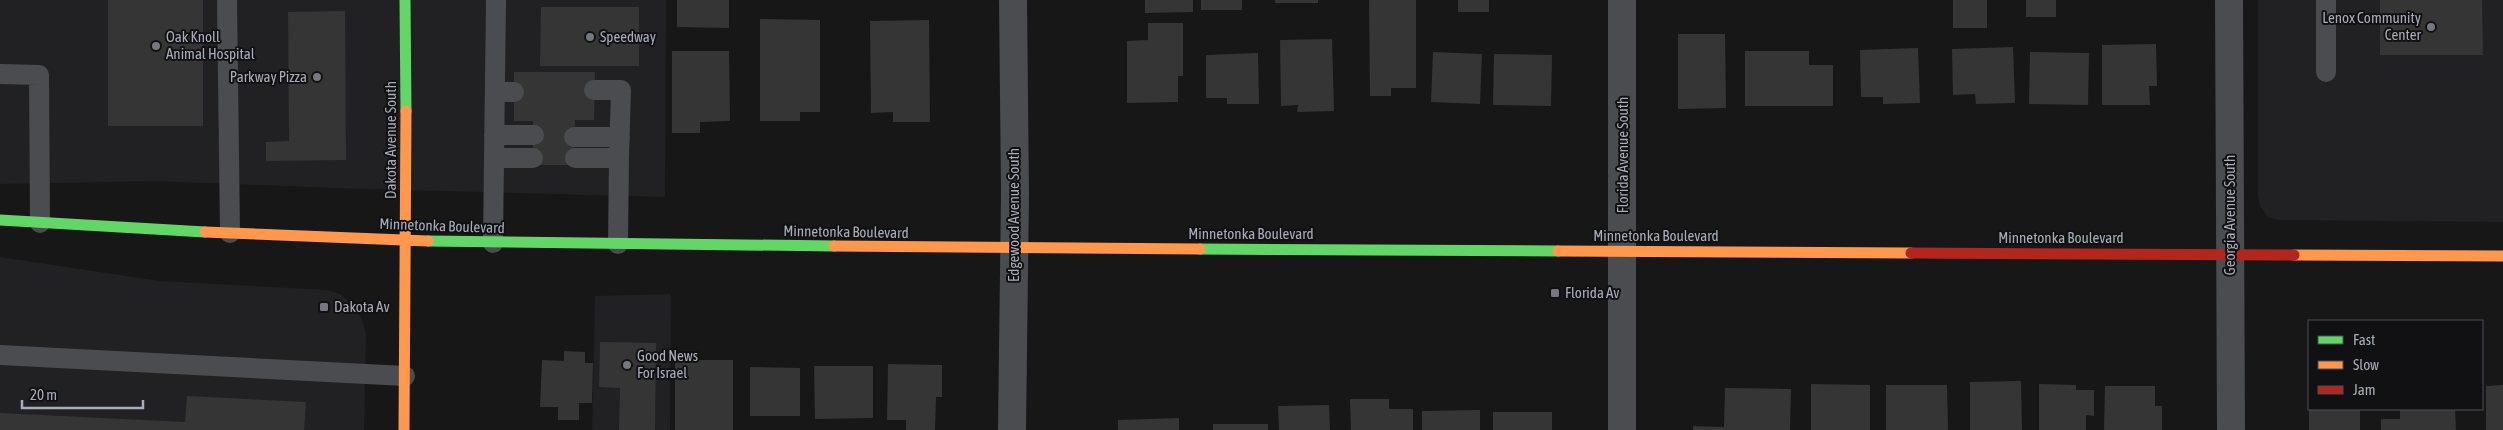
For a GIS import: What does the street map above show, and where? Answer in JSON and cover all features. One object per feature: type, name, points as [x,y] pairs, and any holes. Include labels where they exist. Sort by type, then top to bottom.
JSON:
[{"type":"main road","name":"Dakota Avenue South","points":[[404,430],[406,241],[405,0]]},
{"type":"main road","name":"Minnetonka Boulevard","points":[[0,220],[230,234],[493,243],[1014,248],[2503,256]]},
{"type":"street","name":"Edgewood Avenue South","points":[[1012,430],[1014,248],[1013,0]]},
{"type":"street","name":"Florida Avenue South","points":[[1622,0],[1622,430]]},
{"type":"street","name":"Georgia Avenue South","points":[[2229,0],[2231,430]]},
{"type":"lane","points":[[228,0],[230,234]]},
{"type":"lane","points":[[493,243],[494,136],[504,92],[496,0]]},
{"type":"lane","points":[[2326,0],[2326,72]]},
{"type":"lane","points":[[0,74],[39,74],[40,223]]},
{"type":"lane","points":[[594,90],[622,90],[618,244]]},
{"type":"lane","points":[[494,136],[534,136]]},
{"type":"lane","points":[[574,137],[620,137]]},
{"type":"lane","points":[[494,158],[533,158]]},
{"type":"lane","points":[[575,158],[619,158]]},
{"type":"lane","points":[[0,355],[404,376]]},
{"type":"shaded area","points":[[0,0],[666,0],[665,197],[157,181],[0,184]]},
{"type":"shaded area","points":[[2258,0],[2503,0],[2503,222],[2277,220],[2268,217],[2260,206],[2258,196]]},
{"type":"shaded area","points":[[0,257],[160,281],[327,290],[340,294],[352,304],[362,319],[366,333],[364,430],[0,430]]},
{"type":"shaded area","points":[[671,294],[670,430],[592,430],[595,296]]},
{"type":"building","name":"Oak Knoll Animal Hospital","points":[[108,0],[203,0],[203,126],[108,126]]},
{"type":"building","points":[[677,0],[729,0],[729,28],[677,27]]},
{"type":"building","points":[[1145,0],[1193,0],[1193,12],[1145,13]]},
{"type":"building","points":[[1201,0],[1242,0],[1242,10],[1201,10]]},
{"type":"building","points":[[1275,0],[1318,0],[1318,3],[1275,3]]},
{"type":"building","points":[[1369,0],[1416,0],[1416,88],[1391,88],[1391,96],[1370,96]]},
{"type":"building","points":[[1458,0],[1489,0],[1489,12],[1458,12]]},
{"type":"building","points":[[1953,0],[1987,0],[1987,28],[1953,28]]},
{"type":"building","points":[[2026,0],[2056,0],[2056,17],[2026,17]]},
{"type":"building","name":"Lenox Community Center","points":[[2380,0],[2482,0],[2483,55],[2380,55]]},
{"type":"building","name":"Speedway","points":[[541,7],[639,7],[639,66],[540,66]]},
{"type":"building","name":"Parkway Pizza","points":[[345,11],[346,160],[266,161],[266,142],[289,141],[288,12]]},
{"type":"building","points":[[760,19],[820,20],[820,112],[800,112],[800,121],[760,121]]},
{"type":"building","points":[[929,20],[930,122],[893,122],[893,112],[871,113],[870,21]]},
{"type":"building","points":[[1148,23],[1183,23],[1183,76],[1178,76],[1178,102],[1127,103],[1127,41],[1148,40]]},
{"type":"building","points":[[1678,34],[1725,34],[1726,108],[1678,109]]},
{"type":"building","points":[[1332,39],[1334,111],[1297,112],[1298,105],[1281,106],[1280,40]]},
{"type":"building","points":[[2156,44],[2157,86],[2149,86],[2150,105],[2102,105],[2102,45]]},
{"type":"building","points":[[2013,47],[2015,103],[1976,104],[1975,94],[1953,95],[1952,49]]},
{"type":"building","points":[[1918,48],[1920,103],[1883,104],[1883,97],[1861,97],[1860,50]]},
{"type":"building","points":[[672,51],[729,51],[730,121],[700,122],[700,133],[672,133]]},
{"type":"building","points":[[1745,51],[1809,51],[1809,65],[1833,65],[1833,106],[1745,106]]},
{"type":"building","points":[[1433,52],[1482,54],[1480,104],[1431,102]]},
{"type":"building","points":[[2030,52],[2089,53],[2088,105],[2029,104]]},
{"type":"building","points":[[1258,53],[1259,104],[1227,104],[1227,98],[1206,98],[1206,55]]},
{"type":"building","points":[[1494,54],[1552,55],[1551,106],[1493,105]]},
{"type":"building","name":"Speedway","points":[[514,72],[595,72],[594,120],[575,120],[574,165],[533,165],[533,121],[514,121]]},
{"type":"building","name":"Good News For Israel","points":[[600,342],[656,343],[655,430],[619,430],[620,388],[599,387]]},
{"type":"building","points":[[564,351],[585,352],[585,363],[593,363],[592,403],[579,403],[579,420],[558,420],[558,407],[540,407],[542,360],[564,361]]},
{"type":"building","points":[[675,360],[733,360],[733,430],[675,430]]},
{"type":"building","points":[[888,364],[942,365],[942,397],[936,397],[935,430],[906,430],[906,420],[887,420]]},
{"type":"building","points":[[814,366],[873,366],[873,418],[815,419]]},
{"type":"building","points":[[750,367],[800,368],[800,416],[750,416]]},
{"type":"building","points":[[2021,381],[2022,430],[1970,430],[1970,382]]},
{"type":"building","points":[[1811,384],[1870,385],[1870,430],[1811,430]]},
{"type":"building","points":[[2039,384],[2076,385],[2076,390],[2094,390],[2094,416],[2086,415],[2086,430],[2039,430]]},
{"type":"building","points":[[1886,385],[1947,385],[1948,430],[1886,430]]},
{"type":"building","points":[[2503,385],[2503,430],[2486,430],[2486,386]]},
{"type":"building","points":[[2105,386],[2155,386],[2155,406],[2162,406],[2162,430],[2104,430]]},
{"type":"building","points":[[1725,388],[1791,389],[1790,430],[1693,430],[1693,426],[1724,427]]},
{"type":"building","points":[[187,396],[306,402],[304,430],[0,430],[0,413],[185,422]]},
{"type":"building","points":[[1350,399],[1389,399],[1389,409],[1413,409],[1413,430],[1351,430]]},
{"type":"building","points":[[1329,405],[1330,430],[1279,430],[1278,406]]},
{"type":"building","points":[[1480,410],[1480,430],[1422,430],[1422,411]]},
{"type":"building","points":[[2309,410],[2360,410],[2360,430],[2309,430]]},
{"type":"building","points":[[2400,410],[2455,410],[2456,430],[2381,430],[2381,419],[2400,419]]},
{"type":"building","points":[[1493,412],[1552,412],[1552,430],[1493,430]]},
{"type":"building","points":[[1179,418],[1179,430],[1118,430],[1118,420]]},
{"type":"building","points":[[1213,424],[1268,424],[1268,430],[1213,430]]},
{"type":"traffic: fast","points":[[405,0],[406,111]]},
{"type":"traffic: fast","points":[[0,220],[205,232]]},
{"type":"traffic: fast","points":[[428,241],[834,246]]},
{"type":"traffic: fast","points":[[1200,249],[1558,251]]},
{"type":"traffic: slow","points":[[404,430],[406,111]]},
{"type":"traffic: slow","points":[[205,232],[428,241]]},
{"type":"traffic: slow","points":[[834,246],[1200,249]]},
{"type":"traffic: slow","points":[[1558,251],[1911,253]]},
{"type":"traffic: slow","points":[[2294,255],[2503,256]]},
{"type":"traffic: jam","points":[[1911,253],[2294,255]]},
{"type":"place","name":"Lenox Community Center","points":[[2431,27]]},
{"type":"place","name":"Speedway","points":[[590,37]]},
{"type":"place","name":"Oak Knoll Animal Hospital","points":[[156,46]]},
{"type":"place","name":"Parkway Pizza","points":[[317,77]]},
{"type":"place","name":"Florida Av","points":[[1555,293]]},
{"type":"place","name":"Dakota Av","points":[[324,307]]},
{"type":"place","name":"Good News For Israel","points":[[627,365]]}]
